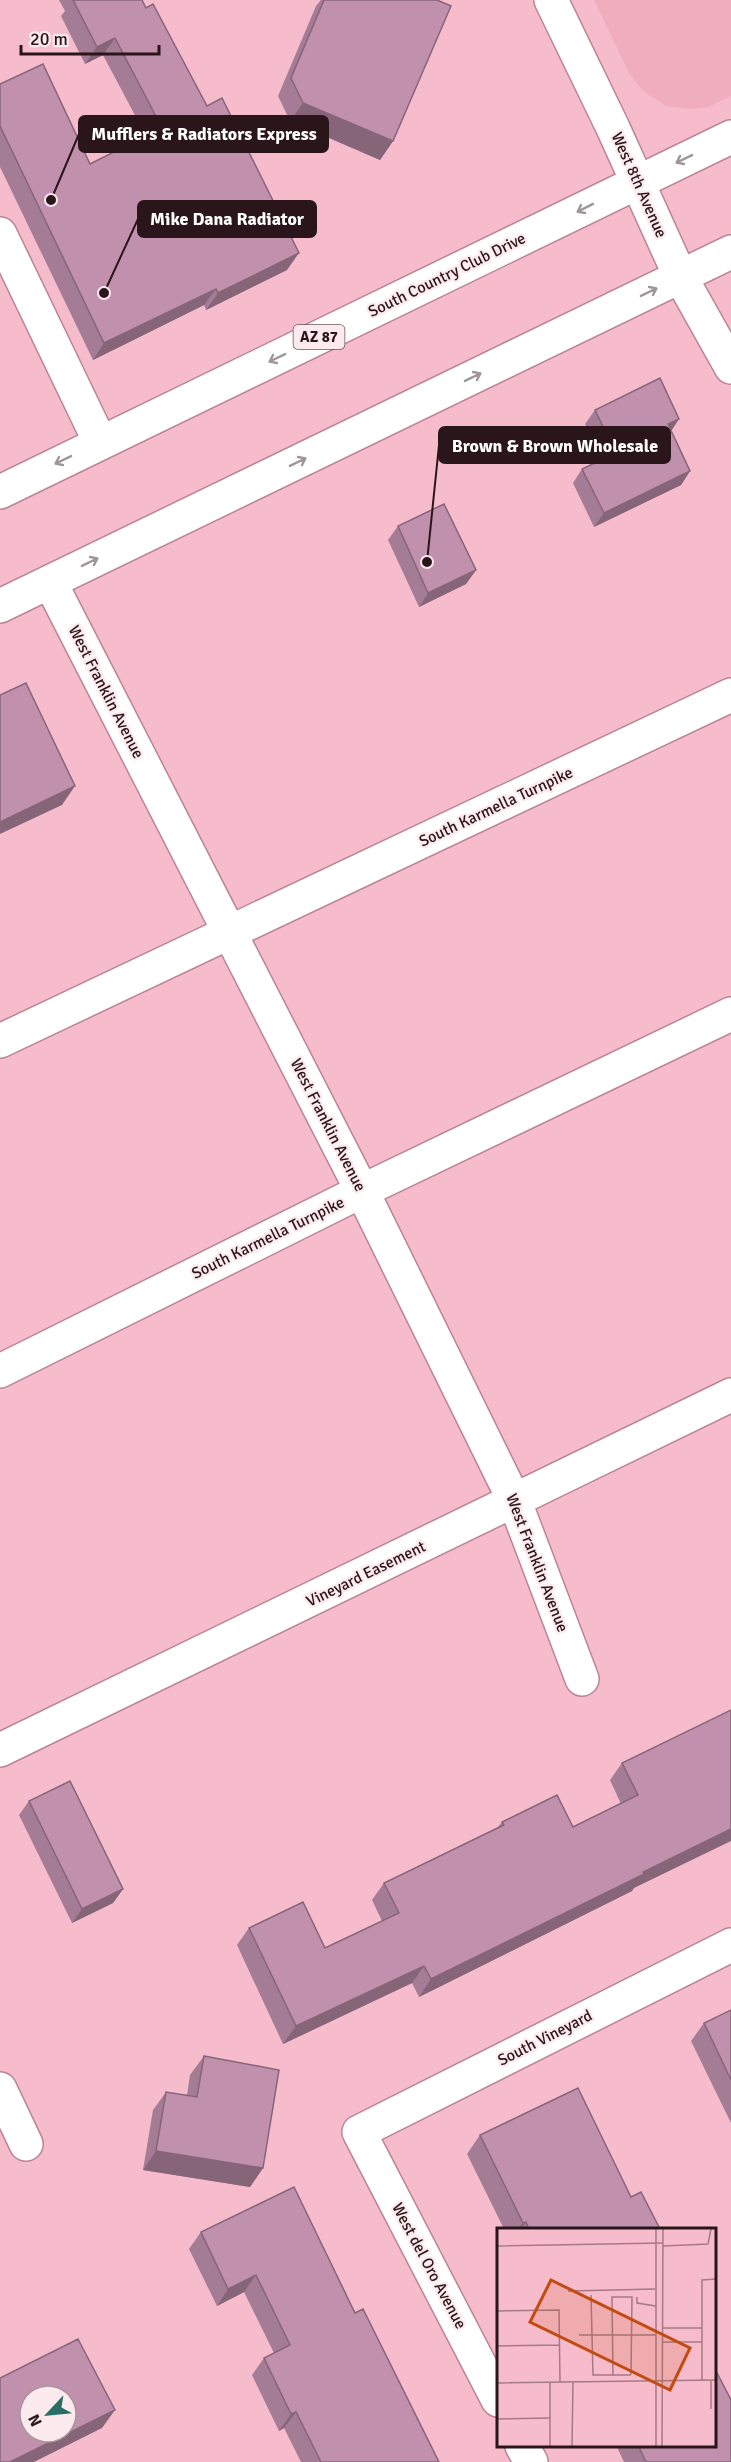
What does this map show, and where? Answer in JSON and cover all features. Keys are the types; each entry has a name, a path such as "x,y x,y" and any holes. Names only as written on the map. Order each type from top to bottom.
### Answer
{"main road":[{"name":"West 8th Avenue","path":"551,0 680,276 731,367"},
{"name":"South Country Club Drive","path":"0,492 731,137"},
{"path":"0,234 100,442"},
{"path":"0,606 731,252"},
{"name":"West Franklin Avenue","path":"50,582 362,1191 514,1502 582,1679"},
{"name":"South Karmella Turnpike","path":"0,1041 731,696"},
{"name":"South Karmella Turnpike","path":"0,1371 362,1191 731,1014"},
{"name":"Vineyard Easement","path":"0,1750 731,1395"},
{"name":"South Vineyard","path":"358,2132 731,1945"},
{"path":"0,2089 27,2144"},
{"name":"West del Oro Avenue","path":"358,2132 497,2398"},
{"path":"523,2447 531,2462"}],"shaded area":[{"path":"594,0 731,0 731,96 708,107 691,109 666,106 643,91 629,73"}],"building":[{"path":"73,0 142,0 146,8 153,4 207,106 222,98 299,253 218,293 216,289 104,343 0,126 0,84 43,64 90,164 162,128 115,38 97,47"},
{"path":"324,0 437,0 451,6 393,141 303,103 291,78"},
{"path":"660,378 679,419 668,424 690,471 604,513 582,469 616,453 595,410"},
{"path":"444,504 476,570 428,593 398,526"},
{"path":"26,683 75,786 0,822 0,695"},
{"path":"731,1710 731,1829 431,1979 424,1966 296,2026 249,1928 303,1902 325,1948 399,1913 384,1883 504,1825 502,1822 557,1795 573,1827 638,1795 622,1763"},
{"path":"70,1781 123,1889 82,1909 29,1801"},
{"path":"731,2010 731,2080 704,2023"},
{"path":"204,2056 279,2070 263,2168 156,2151 166,2092 197,2097"},
{"path":"578,2088 631,2197 641,2192 659,2228 529,2228 526,2222 523,2223 480,2135"},
{"path":"294,2187 355,2313 363,2309 439,2462 321,2462 296,2412 291,2414 264,2358 290,2345 256,2275 228,2289 201,2232"},
{"path":"78,2339 115,2410 78,2428 78,2384 18,2384 18,2444 46,2444 10,2462 0,2462 0,2378"},
{"path":"716,2371 731,2400 731,2462 646,2462 639,2447 716,2447"}],"place":[{"name":"Mufflers & Radiators Express","path":"51,200"},
{"name":"Mike Dana Radiator","path":"104,293"},
{"name":"Brown & Brown Wholesale","path":"427,562"}]}
